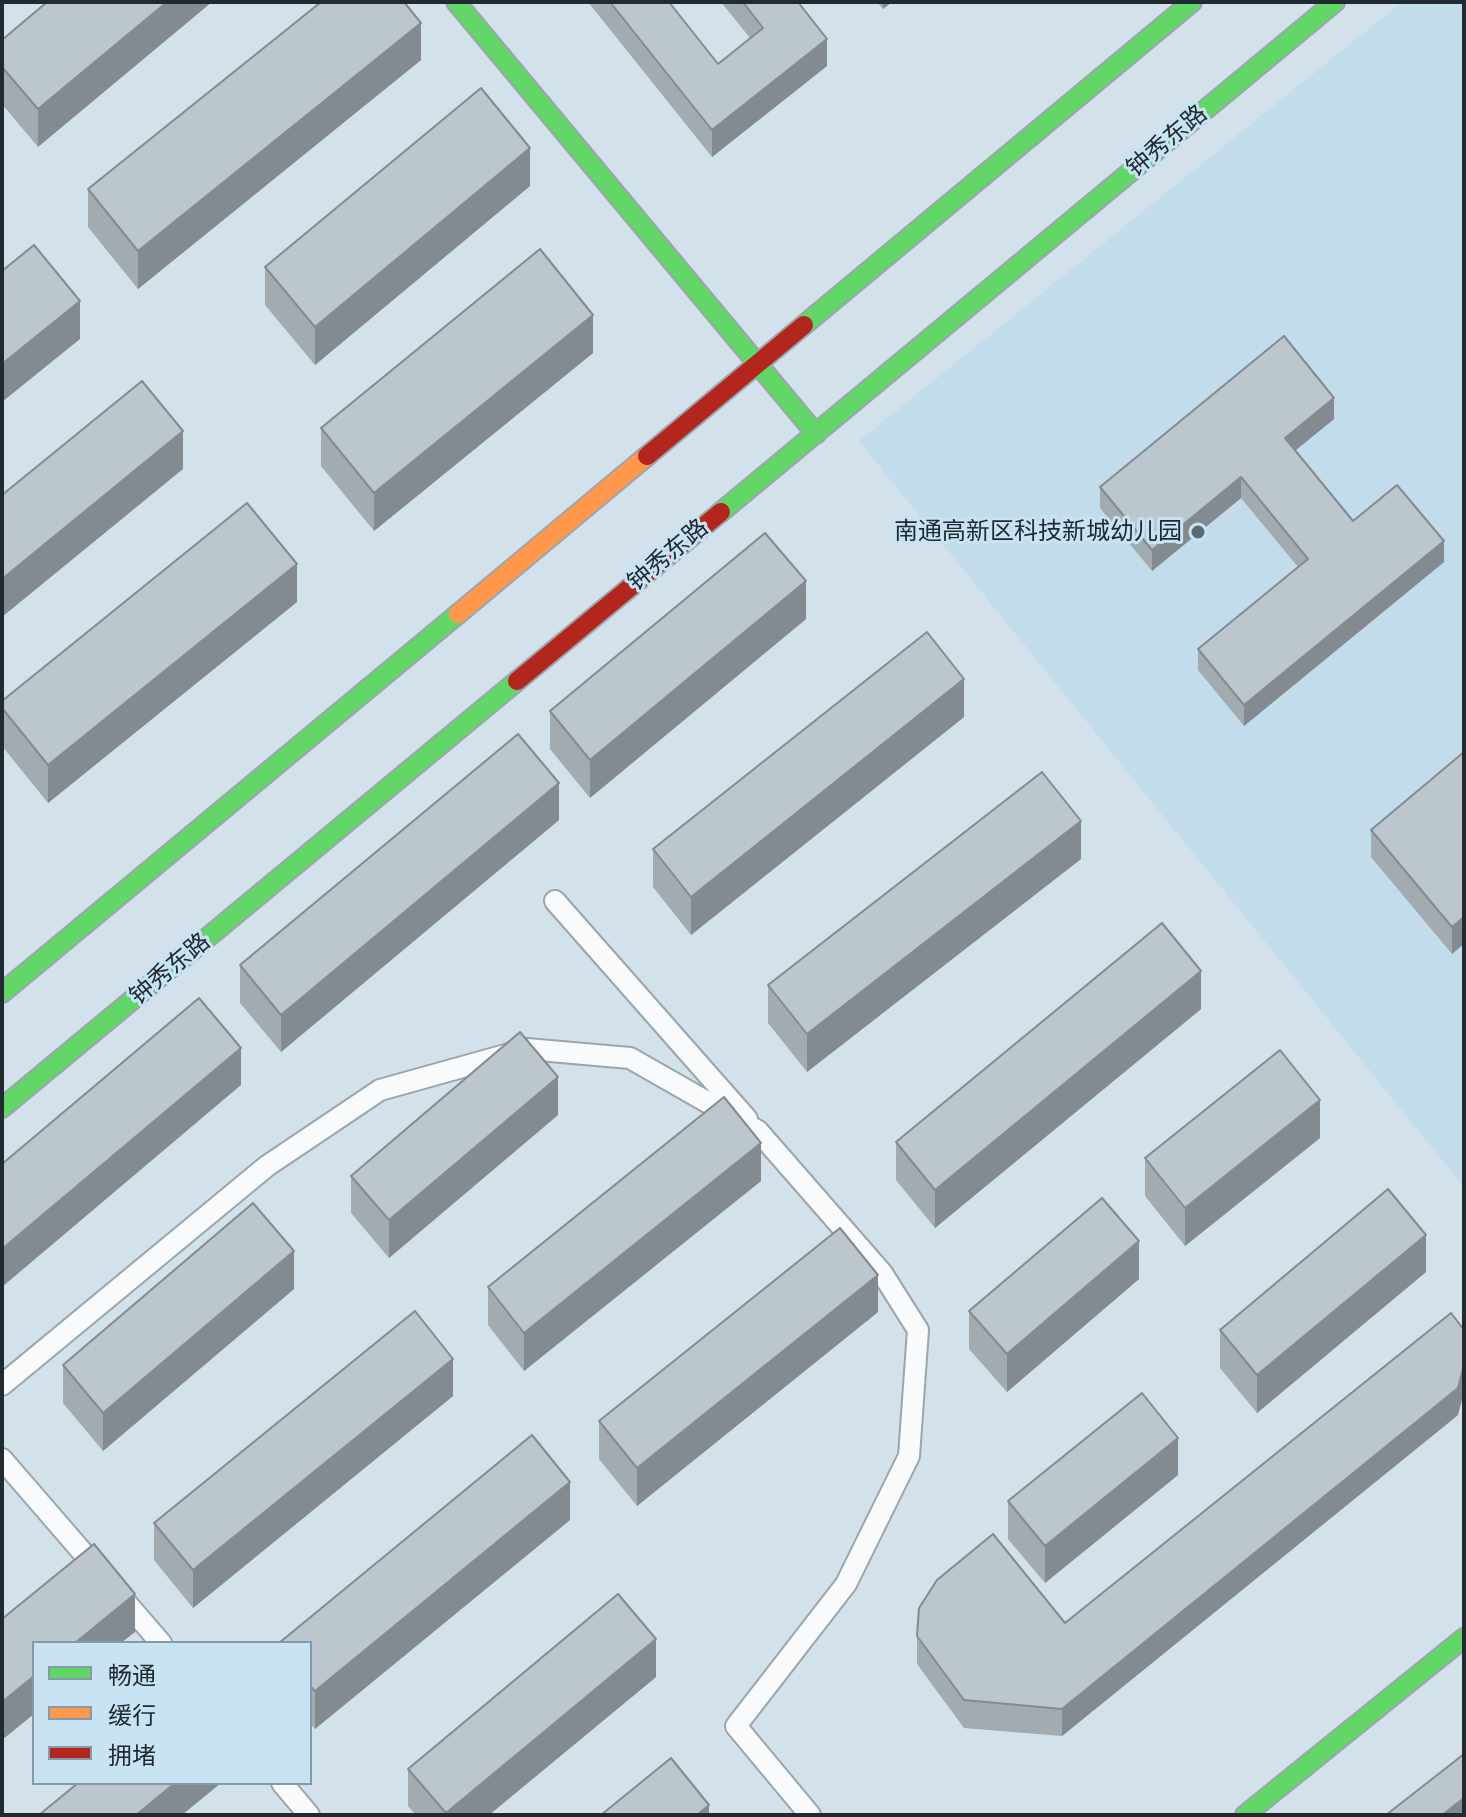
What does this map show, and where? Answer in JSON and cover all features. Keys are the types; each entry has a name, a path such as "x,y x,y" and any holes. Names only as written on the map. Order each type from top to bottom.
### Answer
{"main road":[{"path":"456,2 816,434"},
{"path":"2,993 1192,2"},
{"name":"钟秀东路","path":"2,1108 1335,2"},
{"path":"1245,1815 1464,1638"}],"lane":[{"path":"555,901 882,1273 918,1330 909,1456 846,1584 736,1726 810,1815"},
{"path":"2,1385 267,1166 380,1090 527,1049 630,1058 758,1131"},
{"path":"2,1459 159,1641"},
{"path":"284,1785 309,1815"}],"shaded area":[{"name":"南通高新区科技新城幼儿园","path":"1402,2 1464,2 1464,1187 859,441"}],"building":[{"path":"47,2 167,2 38,109 2,67 2,40"},
{"path":"321,2 404,2 421,23 138,251 88,189"},
{"path":"610,2 669,2 718,64 763,28 743,2 798,2 827,39 712,130"},
{"path":"481,88 530,148 315,327 265,267"},
{"path":"34,245 80,301 2,364 2,271"},
{"path":"540,249 593,315 374,493 321,428"},
{"path":"1284,336 1334,398 1285,438 1353,521 1397,485 1444,541 1244,705 1198,649 1308,559 1241,477 1152,550 1100,487"},
{"path":"142,381 183,431 2,579 2,495"},
{"path":"247,503 297,564 48,765 2,708 2,701"},
{"path":"765,533 806,581 590,760 550,711"},
{"path":"927,632 964,679 691,897 653,849"},
{"path":"518,734 559,783 281,1015 240,965"},
{"path":"1464,752 1464,917 1452,927 1371,830"},
{"path":"1042,772 1081,821 807,1034 768,985"},
{"path":"1162,923 1201,971 935,1190 896,1142"},
{"path":"199,998 241,1048 2,1249 2,1164"},
{"path":"520,1032 558,1077 389,1220 351,1176"},
{"path":"1280,1050 1320,1100 1185,1208 1145,1158"},
{"path":"724,1097 761,1143 524,1333 488,1287"},
{"path":"1388,1189 1426,1235 1257,1375 1220,1330"},
{"path":"1102,1198 1139,1241 1007,1354 969,1311"},
{"path":"253,1203 294,1251 103,1413 63,1365"},
{"path":"840,1228 878,1275 637,1468 599,1421"},
{"path":"415,1311 453,1359 193,1570 154,1523"},
{"path":"1451,1313 1464,1330 1464,1365 1458,1388 1062,1709 964,1700 917,1636 919,1608 937,1580 993,1534 1065,1623"},
{"path":"1142,1393 1178,1438 1045,1546 1008,1501"},
{"path":"532,1435 570,1482 315,1691 312,1688 312,1641 281,1641"},
{"path":"94,1544 135,1594 77,1641 32,1641 32,1678 2,1702 2,1619"},
{"path":"618,1594 656,1639 446,1813 408,1769"},
{"path":"1464,1754 1464,1798 1442,1815 1386,1815"},
{"path":"671,1758 709,1805 697,1815 601,1815"},
{"path":"76,1785 173,1785 136,1815 39,1815"}],"traffic: fast":[{"path":"456,2 816,434"},
{"path":"804,325 1192,2"},
{"path":"721,512 1335,2"},
{"path":"2,993 458,614"},
{"path":"2,1108 517,681"},
{"path":"1245,1815 1464,1638"}],"traffic: slow":[{"path":"458,614 647,456"}],"traffic: jam":[{"path":"647,456 804,325"},
{"path":"517,681 721,512"}],"place":[{"name":"南通高新区科技新城幼儿园","path":"1198,532"}]}
